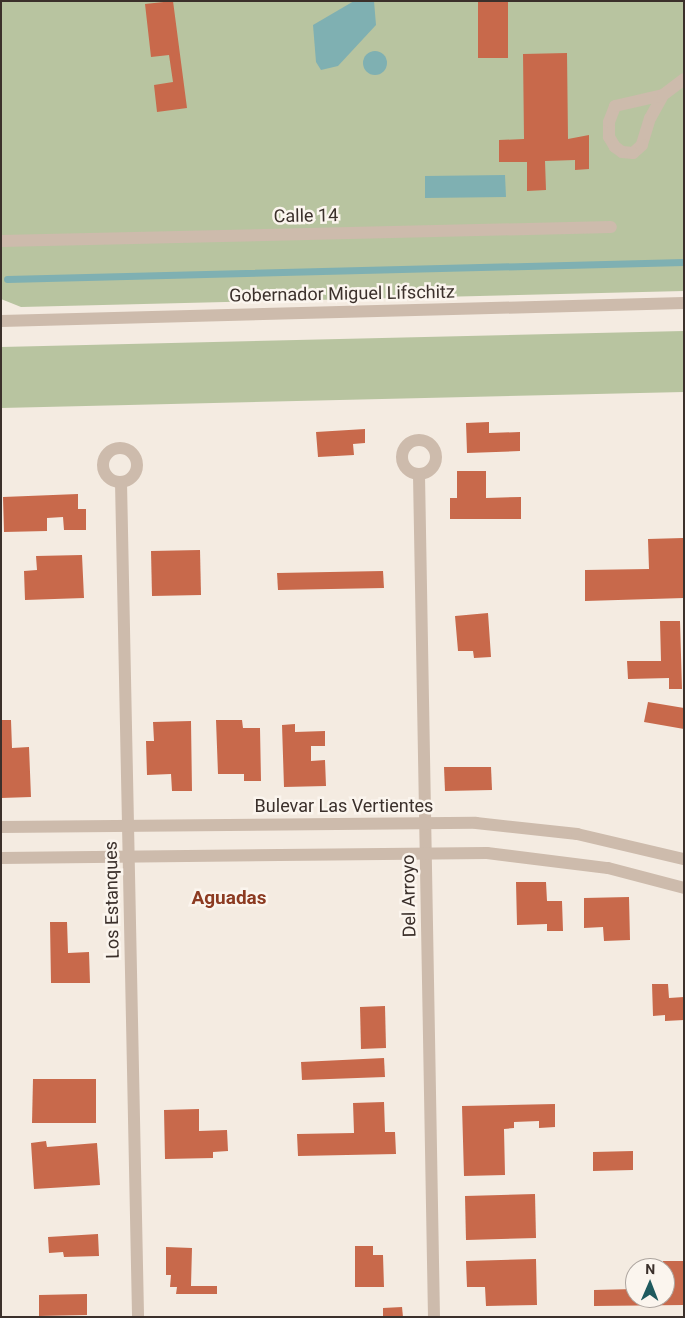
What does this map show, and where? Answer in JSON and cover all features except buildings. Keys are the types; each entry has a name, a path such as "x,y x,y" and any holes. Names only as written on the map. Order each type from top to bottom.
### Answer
{"street":[{"path":"664,94 615,106 609,122 609,137 615,147 622,152 633,153 642,145 650,118 664,94 684,79"},
{"name":"Calle 14","path":"1,241 611,227"},
{"name":"Gobernador Miguel Lifschitz","path":"1,321 684,303"},
{"name":"Del Arroyo","path":"420,475 434,1317"},
{"name":"Los Estanques","path":"121,482 138,1317"},
{"name":"Bulevar Las Vertientes","path":"1,827 426,822 526,827 577,834 684,859"},
{"path":"1,858 426,853 548,858 608,868 684,888"}],"green space":[{"path":"1,1 684,1 684,291 21,307 1,299"},
{"path":"684,331 684,392 1,408 1,347"}],"water":[{"path":"354,1 374,1 376,25 338,66 321,70 316,62 313,25"},
{"path":"375,51 384,54 387,63 384,72 375,75 366,72 363,63 366,54"},
{"path":"505,175 506,197 425,198 425,176"}],"waterway":[{"path":"7,279 684,262"}],"district":[{"name":"Aguadas","path":"229,898"}]}
